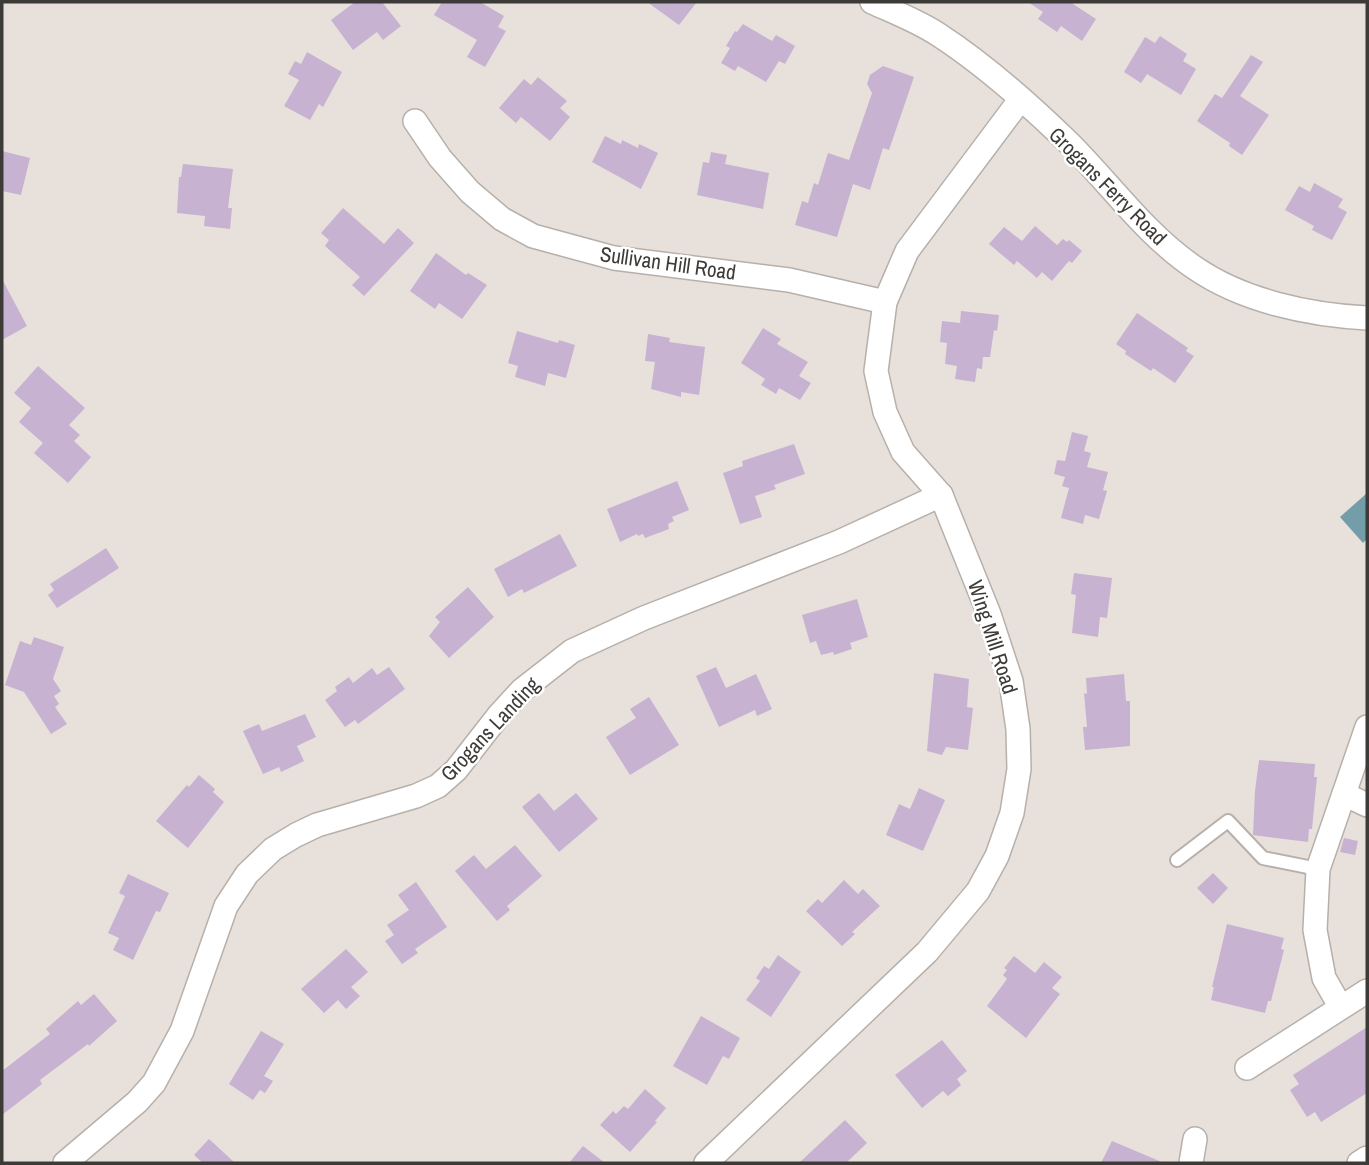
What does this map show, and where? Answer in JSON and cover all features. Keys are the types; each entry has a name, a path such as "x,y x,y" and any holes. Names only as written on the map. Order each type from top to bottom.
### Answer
{"street":[{"name":"Grogans Ferry Road","path":"872,2 937,33 970,57 1069,143 1164,244 1196,269 1231,288 1283,306 1367,318"},
{"name":"Wing Mill Road","path":"706,1163 927,952 978,891 997,856 1012,813 1018,769 1018,729 1011,681 989,614 941,495 903,452 885,412 876,371 885,302 907,251 1020,100"},
{"name":"Sullivan Hill Road","path":"415,121 440,158 470,192 502,219 533,236 614,258 789,280 885,302"},
{"name":"Grogans Landing","path":"65,1163 137,1102 154,1083 182,1031 226,906 247,874 273,849 317,825 416,796 438,786 456,770 522,690 552,665 579,648 644,618 839,542 941,495"},
{"path":"1340,1006 1324,978 1315,930 1318,869 1367,726"},
{"path":"1344,794 1367,805"},
{"path":"1247,1068 1367,991"},
{"path":"1191,1163 1195,1139"},
{"path":"1359,1163 1367,1158"}],"lane":[{"path":"1177,860 1228,821 1263,858 1318,869"}],"water":[{"path":"1367,493 1367,539 1363,543 1340,517"}],"building":[{"path":"355,2 382,2 401,26 383,40 377,32 353,50 331,20"},
{"path":"442,2 480,2 504,16 498,27 506,31 485,67 467,57 477,40 434,15"},
{"path":"647,2 697,2 679,25"},
{"path":"1028,2 1070,2 1096,19 1082,41 1061,26 1057,32 1038,19 1043,12"},
{"path":"743,24 772,41 776,35 795,46 785,64 779,61 766,82 738,66 735,71 721,63 730,48 726,46"},
{"path":"1160,36 1187,54 1183,61 1196,69 1181,95 1147,74 1141,83 1124,72 1145,37 1155,43"},
{"path":"307,52 342,72 323,107 319,104 310,120 284,106 299,80 288,74 295,61 301,64"},
{"path":"1251,55 1263,62 1240,96 1269,115 1242,155 1229,146 1230,143 1197,121 1215,94 1222,98"},
{"path":"883,66 914,77 889,150 883,148 870,190 853,184 837,237 795,225 802,201 808,203 814,183 818,185 828,153 849,160 872,93 867,84 870,75"},
{"path":"538,77 567,101 560,108 570,117 550,141 521,117 516,123 499,108 524,79 531,85"},
{"path":"605,136 638,148 639,144 658,153 641,189 592,162"},
{"path":"2,151 30,158 21,195 2,191"},
{"path":"711,152 727,155 725,164 769,173 763,209 697,195 703,162 709,163"},
{"path":"183,164 233,169 228,208 232,208 230,229 204,226 205,216 177,213 179,177"},
{"path":"1314,183 1343,199 1338,207 1347,212 1332,240 1312,230 1314,226 1285,210 1299,186 1310,192"},
{"path":"343,208 384,244 398,228 414,243 364,296 352,285 360,277 325,246 329,240 321,233"},
{"path":"1035,226 1057,245 1063,239 1067,242 1069,240 1082,251 1072,263 1069,261 1052,281 1042,272 1037,278 1017,261 1014,265 989,244 1004,227 1022,241"},
{"path":"436,253 466,275 468,273 487,285 462,319 439,303 435,309 410,291"},
{"path":"2,279 27,326 2,340"},
{"path":"961,311 999,315 990,357 983,357 982,369 977,368 975,382 955,379 957,366 945,364 947,343 940,342 942,321 960,323"},
{"path":"1137,313 1188,348 1186,351 1194,356 1175,383 1125,354 1126,351 1116,344"},
{"path":"763,328 781,339 777,344 808,362 799,376 811,383 800,400 779,388 776,394 761,385 765,379 741,363"},
{"path":"517,331 575,345 566,378 548,373 545,386 515,377 518,366 508,363"},
{"path":"648,334 670,338 669,342 705,347 699,395 681,392 681,397 651,389 655,362 645,361"},
{"path":"38,366 85,408 69,425 80,435 74,441 91,457 68,483 34,453 43,443 19,422 31,408 14,393"},
{"path":"1072,432 1088,436 1084,451 1091,453 1087,467 1108,472 1103,490 1107,491 1099,519 1085,515 1083,524 1061,518 1069,488 1062,486 1065,477 1054,474 1057,460 1065,461"},
{"path":"794,444 805,474 774,485 776,489 755,496 762,517 740,524 723,473 743,466 742,461"},
{"path":"677,481 689,510 672,517 674,521 668,524 669,529 645,538 643,534 637,534 620,542 607,509"},
{"path":"560,534 577,566 524,593 522,589 508,597 494,569"},
{"path":"106,548 119,568 57,608 48,595 54,590 50,584"},
{"path":"1074,573 1112,578 1107,618 1100,617 1098,637 1072,633 1076,595 1071,594"},
{"path":"468,587 494,617 449,658 429,636 440,622 435,617"},
{"path":"857,599 868,637 850,643 852,649 834,655 833,652 821,655 816,641 810,643 802,615"},
{"path":"34,637 64,647 53,679 61,691 54,696 59,704 55,707 67,724 51,734 24,692 5,685 20,641 31,645"},
{"path":"389,667 405,689 358,724 355,720 345,727 325,700 337,691 335,687 349,677 353,683 372,668 377,675"},
{"path":"716,667 726,688 756,674 772,709 757,716 755,710 719,727 696,676"},
{"path":"934,673 969,679 967,707 973,708 968,750 946,747 942,755 927,751"},
{"path":"1124,674 1126,701 1130,701 1130,746 1085,750 1083,727 1087,727 1084,693 1087,694 1086,678"},
{"path":"649,697 679,745 630,775 606,737 636,718 630,709"},
{"path":"305,714 316,737 297,746 304,761 281,772 279,767 263,774 243,731 259,724 262,731"},
{"path":"1259,760 1315,764 1314,777 1317,777 1312,829 1309,829 1308,842 1253,835"},
{"path":"199,775 215,789 213,792 224,802 188,848 156,821"},
{"path":"919,788 945,800 923,851 886,835 899,804 910,809"},
{"path":"539,793 554,811 576,793 598,819 559,852 522,807"},
{"path":"1344,838 1358,841 1355,855 1340,852"},
{"path":"515,845 542,876 507,906 510,910 497,921 455,871 474,855 486,869"},
{"path":"1213,873 1228,888 1213,904 1197,888"},
{"path":"128,874 169,893 160,912 156,911 133,960 113,950 119,938 108,933 125,896 119,893"},
{"path":"844,880 858,894 863,889 880,906 852,932 855,934 842,946 806,911 818,899 822,903"},
{"path":"416,882 447,927 415,949 418,953 402,964 385,941 394,935 387,925 409,910 398,895"},
{"path":"1227,924 1284,938 1281,949 1284,950 1271,1001 1268,1001 1265,1013 1211,1000"},
{"path":"346,949 368,972 351,987 360,996 346,1009 338,1000 324,1013 301,989"},
{"path":"778,955 801,972 771,1017 746,1000 760,981 756,978 764,966 769,969"},
{"path":"1014,956 1035,973 1044,962 1062,977 1052,988 1060,994 1026,1038 987,1006 1007,979 1003,975 1007,970 1004,968"},
{"path":"94,994 117,1021 89,1046 88,1044 40,1080 42,1084 2,1115 2,1071 50,1034 46,1029 78,1001 81,1005"},
{"path":"701,1016 740,1038 729,1059 723,1056 707,1085 673,1066"},
{"path":"1367,1027 1367,1093 1321,1122 1315,1112 1307,1117 1290,1090 1299,1084 1293,1075"},
{"path":"261,1031 284,1044 264,1076 273,1081 265,1093 260,1090 253,1100 229,1084"},
{"path":"942,1040 967,1071 957,1079 961,1085 948,1096 943,1091 922,1108 895,1075"},
{"path":"645,1089 666,1108 630,1152 600,1125 613,1111 616,1114 624,1106 628,1109"},
{"path":"845,1120 867,1143 846,1163 799,1163"},
{"path":"209,1139 235,1163 203,1163 194,1155"},
{"path":"1112,1141 1164,1163 1101,1163"},
{"path":"583,1146 605,1163 569,1163"}]}
